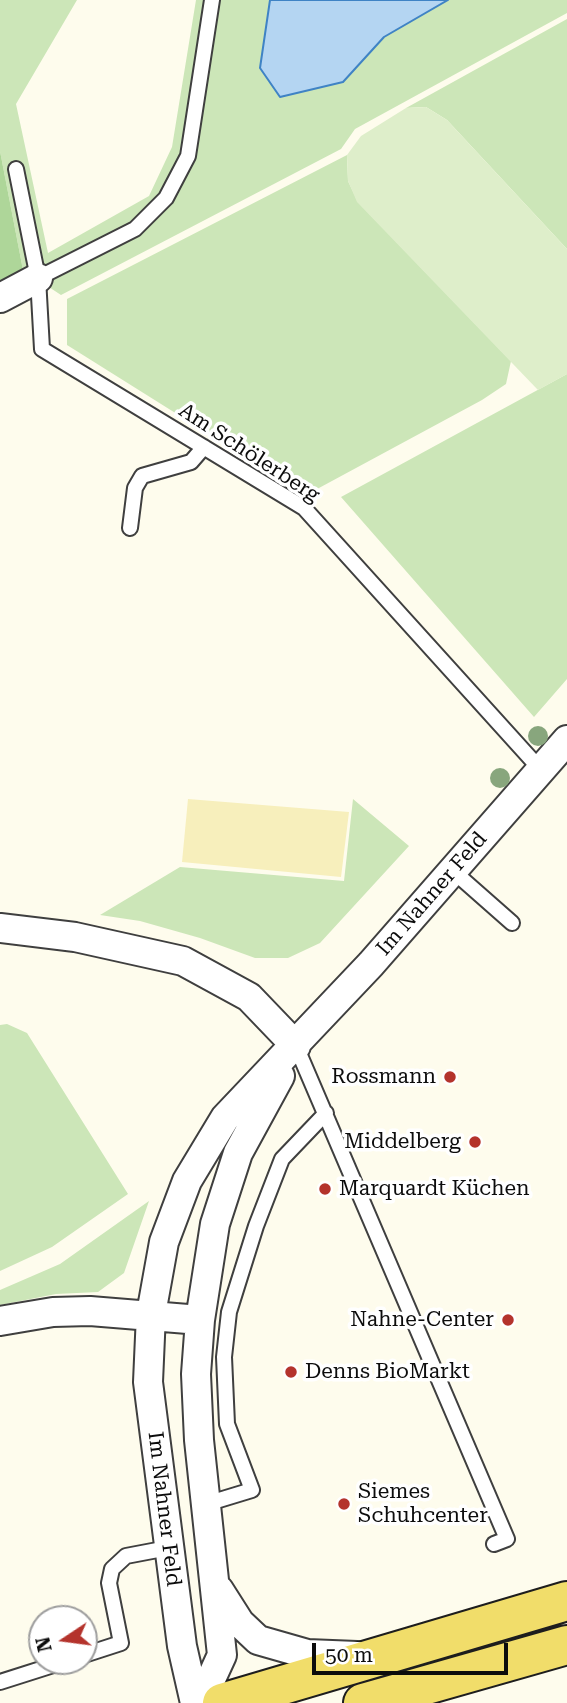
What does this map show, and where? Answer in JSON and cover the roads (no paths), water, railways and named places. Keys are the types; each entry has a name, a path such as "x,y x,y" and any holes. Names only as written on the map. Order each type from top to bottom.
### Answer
{"main road":[{"path":"222,1703 567,1601"},
{"path":"363,1703 567,1645"}],"street":[{"path":"0,298 38,278"},
{"name":"Im Nahner Feld","path":"198,1703 182,1646 148,1382 151,1314 164,1242 187,1181 225,1118 296,1046 567,740"},
{"path":"0,928 75,937 183,961 249,997 296,1046"},
{"name":"Im Nahner Feld","path":"198,1703 222,1655 196,1374 200,1320 215,1224 239,1153 296,1046"},
{"path":"0,1321 53,1312 151,1314 200,1320"},
{"path":"215,1582 240,1623 258,1640 307,1654 374,1657"}],"lane":[{"path":"16,169 38,278 135,229 166,198 188,156 212,0"},
{"name":"Am Schölerberg","path":"38,278 42,349 304,508 541,770"},
{"path":"130,528 135,488 142,476 191,462 204,447"},
{"path":"453,871 512,923"},
{"path":"296,1046 507,1539 495,1544"},
{"path":"206,1504 252,1490 228,1424 224,1357 229,1312 256,1226 282,1159 326,1113"},
{"path":"98,1650 121,1643 109,1583 112,1569 126,1556 168,1548"},
{"path":"0,1682 28,1673"}],"water":[{"path":"270,0 448,0 384,37 343,82 280,97 260,68"}],"place":[{"name":"Rossmann","path":"450,1077"},
{"name":"Middelberg","path":"475,1142"},
{"name":"Marquardt Küchen","path":"325,1189"},
{"name":"Nahne-Center","path":"508,1320"},
{"name":"Denns BioMarkt","path":"291,1372"},
{"name":"Siemes Schuhcenter","path":"344,1504"}]}
